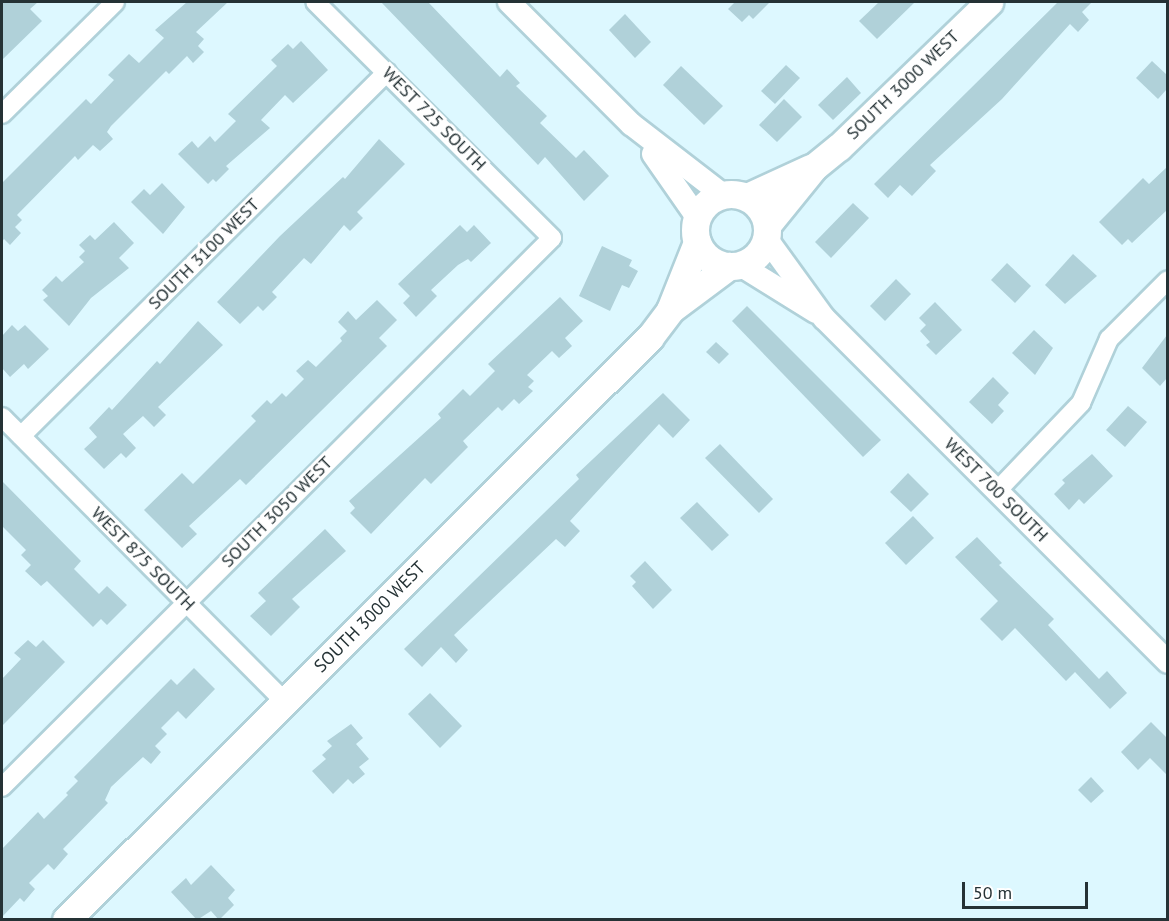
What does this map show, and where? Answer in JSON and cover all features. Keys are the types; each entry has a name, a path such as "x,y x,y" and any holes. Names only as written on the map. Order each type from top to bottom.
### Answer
{"main road":[{"name":"SOUTH 3000 WEST","path":"767,232 814,166 989,2"},
{"name":"SOUTH 3000 WEST","path":"734,196 814,166"},
{"path":"734,196 760,209 767,232 757,255 734,266 709,259 697,230 711,199 734,196"},
{"name":"SOUTH 3000 WEST","path":"670,310 697,230"},
{"name":"SOUTH 3000 WEST","path":"66,920 643,345 670,310 734,266"}],"street":[{"path":"2,114 115,2"},
{"name":"WEST 725 SOUTH","path":"315,2 552,238"},
{"path":"509,2 631,124 734,196"},
{"name":"SOUTH 3100 WEST","path":"21,436 387,72"},
{"path":"631,124 697,230"},
{"name":"WEST 700 SOUTH","path":"767,232 825,318 1167,662"},
{"name":"SOUTH 3050 WEST","path":"2,787 552,238"},
{"name":"WEST 700 SOUTH","path":"734,266 825,318"},
{"path":"997,491 1082,403 1109,339 1167,280"},
{"name":"WEST 875 SOUTH","path":"2,417 285,702"}],"building":[{"path":"2,2 38,2 30,9 42,21 2,60"},
{"path":"187,2 228,2 196,32 204,39 198,46 204,52 193,63 187,56 169,74 166,71 111,126 107,132 113,139 100,151 93,145 78,160 75,156 17,215 22,220 15,227 21,233 10,245 4,239 2,242 2,183 86,99 91,104 114,80 108,75 129,54 139,63 164,38 155,30"},
{"path":"381,2 428,2 500,77 507,69 520,83 516,86 547,116 540,123 576,158 584,150 609,176 584,201 545,157 538,165"},
{"path":"735,2 770,2 753,19 749,15 742,22 728,9"},
{"path":"879,2 915,2 877,39 859,21"},
{"path":"1058,2 1092,2 1082,12 1089,20 1078,32 1070,24 1002,99 930,165 936,171 912,196 900,185 888,198 874,184"},
{"path":"625,14 651,42 635,58 609,30"},
{"path":"301,41 328,70 293,103 285,95 261,120 270,128 226,166 229,169 216,182 213,179 208,184 178,154 192,141 198,148 210,136 215,142 236,121 228,114 277,66 271,60 288,44 293,49"},
{"path":"1152,61 1167,75 1167,89 1158,99 1136,78"},
{"path":"786,65 800,78 775,104 761,91"},
{"path":"681,66 723,106 704,125 663,85"},
{"path":"847,77 861,93 833,120 818,105"},
{"path":"784,99 802,117 777,142 759,125"},
{"path":"379,139 405,164 357,212 363,218 350,231 344,225 311,264 304,258 272,292 277,297 263,311 258,306 240,324 217,302 280,236 343,177 345,179"},
{"path":"1167,167 1167,210 1132,243 1128,239 1122,245 1099,222 1143,178 1149,184"},
{"path":"162,183 185,207 163,234 131,202 144,189 150,195"},
{"path":"853,203 869,218 831,258 815,242"},
{"path":"114,222 134,243 119,258 129,268 91,298 69,326 43,300 48,296 42,290 56,276 62,282 84,262 79,257 85,251 79,245 90,235 95,240"},
{"path":"460,225 467,232 474,225 491,243 471,262 468,259 458,265 431,290 437,296 416,317 403,303 410,296 398,284"},
{"path":"602,246 632,260 629,266 638,271 629,288 622,285 610,311 579,296"},
{"path":"1073,254 1097,276 1065,304 1045,285"},
{"path":"1007,263 1031,286 1015,303 991,280"},
{"path":"896,279 911,294 885,321 870,306"},
{"path":"560,297 583,321 565,338 572,346 559,358 552,351 527,375 534,381 528,387 533,391 519,404 514,399 502,411 498,407 463,441 468,447 431,484 425,478 371,534 350,513 355,508 349,501 441,418 438,414 463,389 470,396 495,371 488,364"},
{"path":"377,300 397,320 379,338 387,346 246,485 240,479 189,526 197,534 182,548 144,510 182,473 193,484 256,421 251,416 267,400 271,404 282,393 286,397 304,379 296,371 308,360 316,367 342,341 340,338 347,331 338,322 348,311 356,320"},
{"path":"935,302 962,330 936,355 926,345 930,342 920,331 926,325 919,318"},
{"path":"747,306 881,440 863,457 732,321"},
{"path":"198,321 223,345 158,407 166,415 154,427 143,416 123,434 136,448 126,458 121,453 104,469 84,449 97,437 89,428 109,407 112,410 157,361 160,364"},
{"path":"12,325 18,331 25,325 49,349 28,369 24,364 10,377 2,368 2,336"},
{"path":"1034,330 1053,348 1035,375 1012,353"},
{"path":"1167,335 1167,378 1160,386 1142,368"},
{"path":"716,342 729,354 719,364 706,352"},
{"path":"993,377 1009,393 998,405 1004,411 992,424 969,402"},
{"path":"663,393 690,420 673,438 659,424 570,521 580,531 565,547 556,539 454,635 468,650 456,663 441,647 422,667 404,649 579,479 576,475"},
{"path":"1128,406 1147,422 1125,447 1106,430"},
{"path":"720,444 773,499 759,513 705,458"},
{"path":"1092,454 1113,476 1084,504 1079,499 1069,510 1054,494 1065,483 1062,480"},
{"path":"908,473 929,494 911,512 890,492"},
{"path":"2,481 81,561 74,569 99,594 107,586 127,605 107,625 101,619 93,627 47,581 41,586 25,571 31,565 21,555 26,550 2,526"},
{"path":"697,502 729,535 712,551 680,518"},
{"path":"913,516 934,538 906,565 885,543"},
{"path":"325,529 346,551 292,599 300,607 271,636 250,616 266,601 258,593"},
{"path":"977,537 1002,563 999,565 1054,619 1048,625 1099,679 1107,671 1127,693 1110,709 1075,672 1066,681 1015,628 1002,641 980,619 998,601 955,557"},
{"path":"645,561 672,590 653,609 632,586 636,582 630,576"},
{"path":"28,640 36,647 43,640 65,662 2,726 2,679 21,659 14,653"},
{"path":"194,668 215,689 186,719 178,711 161,728 167,734 155,746 161,752 151,764 143,757 111,787 105,800 108,803 63,849 68,854 54,870 48,864 29,883 35,889 24,902 20,898 2,917 2,849 38,812 44,819 68,795 66,793 78,781 74,777 171,679 177,685"},
{"path":"430,693 462,726 440,748 408,714"},
{"path":"1151,722 1167,738 1167,775 1150,758 1138,770 1121,752"},
{"path":"351,724 363,738 356,744 369,759 359,767 365,774 353,784 348,779 333,794 312,771 326,759 322,755 332,746 327,741"},
{"path":"1091,777 1104,791 1091,803 1078,790"},
{"path":"211,865 235,890 228,898 234,905 219,920 211,911 197,920 171,892 186,878 191,885"}]}
